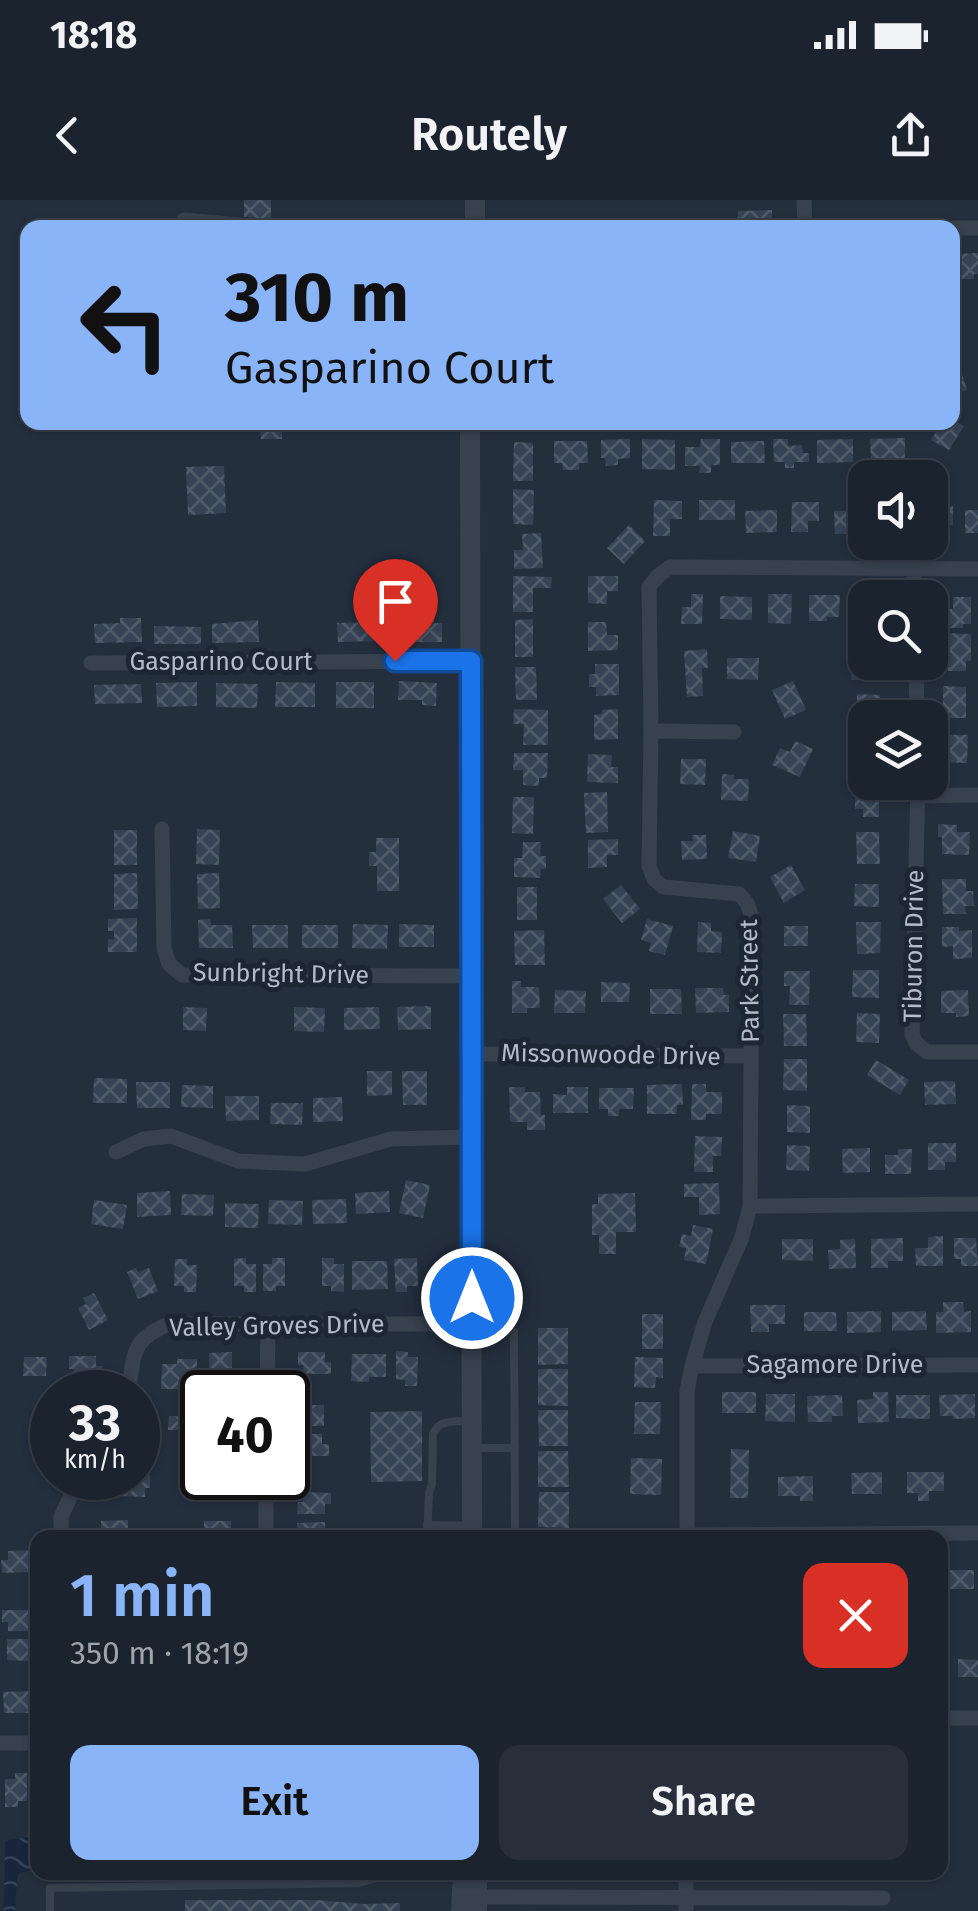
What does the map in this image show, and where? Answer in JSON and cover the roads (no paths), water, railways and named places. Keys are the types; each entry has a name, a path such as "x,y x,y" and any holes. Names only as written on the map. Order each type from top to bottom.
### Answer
{"street":[{"path":"470,430 472,1530"},
{"name":"Park Street","path":"687,1530 687,1391 705,1322 742,1237 750,1206 752,917 748,903 739,894 663,887 654,879 650,866 650,587 670,567 978,569"},
{"path":"914,570 914,580"},
{"name":"Gasparino Court","path":"91,663 471,661"},
{"path":"652,731 734,732"},
{"path":"948,792 978,795"},
{"name":"Tiburon Drive","path":"918,800 912,1034 927,1052 978,1052"},
{"name":"Sunbright Drive","path":"162,829 164,948 169,964 182,974 471,976"},
{"name":"Missonwoode Drive","path":"471,1054 751,1056"},
{"path":"116,1152 144,1140 170,1136 238,1161 305,1164 390,1139 471,1137"},
{"path":"750,1206 978,1204"},
{"path":"267,1370 268,1323"},
{"name":"Valley Groves Drive","path":"132,1370 136,1347 148,1332 169,1324 472,1324"},
{"name":"Sagamore Drive","path":"692,1366 978,1365"},
{"path":"61,1530 61,1517 69,1500"},
{"path":"266,1500 266,1530"},
{"path":"948,1532 978,1532"},
{"path":"948,1718 978,1718"},
{"path":"0,1743 30,1743"},
{"path":"469,1904 686,1905 884,1898"}],"lane":[{"path":"514,1332 516,1530"},
{"path":"427,1530 433,1434 443,1422 472,1421"},
{"path":"472,1448 515,1448"},
{"path":"427,1525 459,1530"},
{"path":"50,1911 50,1888 370,1880"}],"water":[{"path":"30,1837 30,1870 19,1873 15,1911 4,1911 5,1842"}]}
